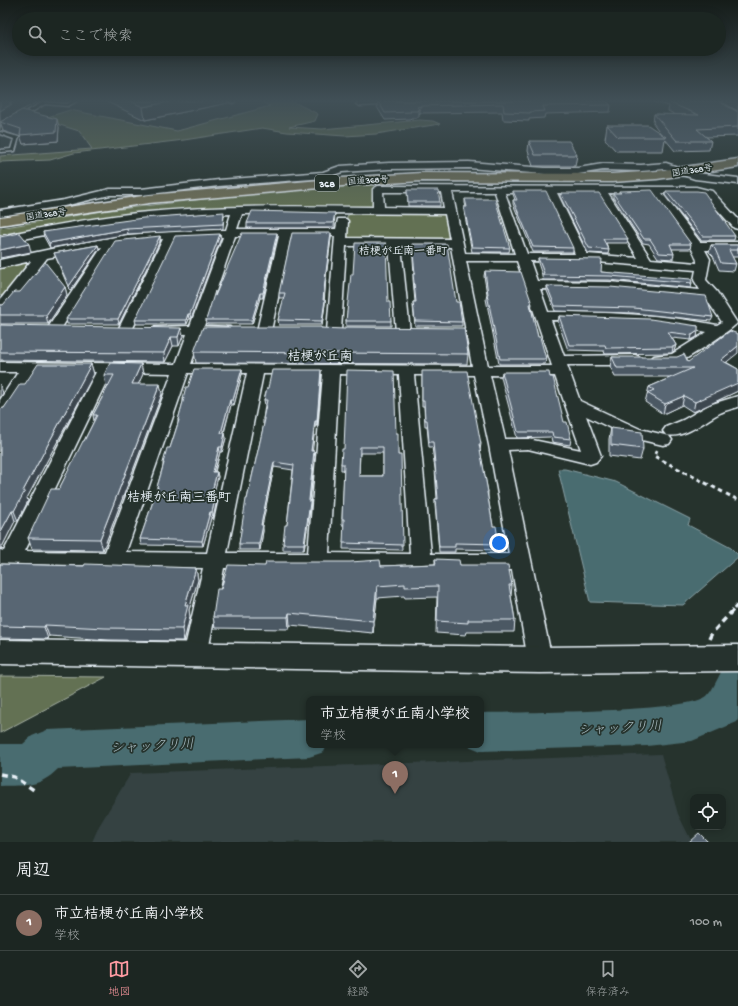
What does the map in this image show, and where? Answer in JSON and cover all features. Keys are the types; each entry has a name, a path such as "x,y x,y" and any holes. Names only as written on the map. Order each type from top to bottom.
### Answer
{"highway":[{"name":"国道368号","path":"2,215 84,208 175,196 369,180 422,177 612,178 657,175 738,163"}],"street":[{"path":"2,215 110,192 141,192 211,183 317,176 352,168 469,165 545,171 572,171 603,167 641,168 666,166 679,172 695,176 738,181"},
{"path":"379,210 378,189 696,190 708,193 738,226"},
{"path":"446,189 449,211 481,370 498,445 540,660"},
{"path":"498,445 528,444 590,458 592,456 499,189"},
{"path":"550,190 583,258"},
{"path":"601,190 647,262"},
{"path":"0,367 481,370 675,359 730,323 712,295 700,280 704,258 698,246 654,190"},
{"path":"0,240 118,219 182,213 238,211 449,211"},
{"path":"113,560 238,211"},
{"path":"334,331 343,211"},
{"path":"0,264 43,254 111,242 171,235 286,233 396,242 456,243"},
{"path":"264,331 286,233"},
{"path":"28,234 43,254"},
{"path":"125,330 171,235"},
{"path":"54,329 111,242"},
{"path":"396,242 403,332"},
{"path":"698,246 738,246"},
{"path":"0,309 5,298 43,254"},
{"path":"459,257 583,258 702,267"},
{"path":"532,285 602,285 712,295"},
{"path":"542,316 617,317 703,326 720,330"},
{"path":"39,329 70,329"},
{"path":"109,330 280,331"},
{"path":"318,331 349,331"},
{"path":"387,332 418,332"},
{"path":"458,332 474,332"},
{"path":"0,412 29,367"},
{"path":"106,367 5,558 521,562"},
{"path":"195,656 256,369"},
{"path":"318,561 331,370"},
{"path":"406,370 421,561"},
{"path":"573,404 635,433 650,436 668,436 715,409 738,402"},
{"path":"0,652 540,660 716,658"}],"lane":[{"path":"0,151 13,150 16,140"}],"path":[{"path":"668,436 654,456 738,500"},
{"path":"716,658 712,632 738,604"},
{"path":"0,774 4,773 37,792"}],"shaded area":[{"path":"0,140 86,140 93,149 0,156"},
{"path":"661,754 678,814 692,842 92,842 99,826 131,773"}],"green space":[{"path":"86,140 182,140 74,153 50,160 0,162 0,156 92,149"},
{"path":"374,184 372,208 194,210 204,208 90,220 0,237 0,228 103,211 253,193"},
{"path":"352,213 439,213 445,215 448,238 443,241 351,240 346,237 347,216"},
{"path":"26,261 31,263 6,294 0,296 0,266"},
{"path":"0,676 106,677 0,733"}],"water":[{"path":"558,469 565,469 616,482 690,519 688,525 731,548 738,555 738,557 683,605 590,602"}],"building":[{"path":"676,140 711,141 677,141"},
{"path":"529,141 569,141 577,155 535,155"},
{"path":"407,190 438,190 440,202 408,202"},
{"path":"652,190 691,244 670,244 674,254 659,253 650,239 644,239 613,193 621,193 619,191"},
{"path":"513,191 546,191 573,248 533,247 513,200 517,200"},
{"path":"666,191 704,192 735,236 702,236"},
{"path":"561,193 599,193 628,239 603,239 609,250 589,248"},
{"path":"465,199 495,199 510,248 472,247 464,207 467,207"},
{"path":"252,211 335,213 333,223 247,223"},
{"path":"224,212 223,224 127,229 49,243 43,232 143,218"},
{"path":"20,233 29,244 0,250 0,237"},
{"path":"242,233 277,233 263,293 260,293 252,320 206,320 215,291 215,296"},
{"path":"292,233 331,233 322,321 278,320 285,293 279,293"},
{"path":"220,234 190,314 188,314 186,320 135,320 175,236"},
{"path":"160,236 118,319 66,319 115,241"},
{"path":"355,243 386,243 388,302 390,302 391,321 346,321 351,274 353,274"},
{"path":"412,244 447,244 456,302 459,302 462,322 415,321 413,302 416,302 413,274 415,274"},
{"path":"98,245 69,286 54,253"},
{"path":"711,245 738,245 738,250 729,250 736,264 721,263 715,249"},
{"path":"538,258 602,259 601,272 691,279 692,283 610,276 543,275 544,273"},
{"path":"45,262 65,287 46,315 0,315 0,305 3,305 14,292 20,292"},
{"path":"485,271 521,272 532,304 530,304 538,337 540,337 546,359 500,359 487,294"},
{"path":"547,286 610,287 706,296 713,317 634,308 555,306"},
{"path":"559,316 650,319 698,326 698,331 692,335 668,332 676,345 673,347 606,348 605,345 569,345"},
{"path":"0,325 181,328 178,337 171,337 164,353 0,352"},
{"path":"203,327 321,327 345,329 345,327 464,328 468,354 194,352"},
{"path":"730,331 738,334 738,346 721,360 738,369 738,383 695,402 684,396 665,404 647,393 654,390 649,387 693,368 617,368 612,357 677,357 684,354 688,362"},
{"path":"110,363 141,364 132,384 160,384 100,539 28,538 51,489 59,489 97,415 93,415 114,375 104,375"},
{"path":"38,364 91,364 23,491 25,491 0,533 0,409 4,408 20,384 25,384"},
{"path":"194,369 242,369 233,400 230,400 221,433 225,433 222,447 219,447 213,472 217,472 211,495 216,495 212,512 210,512 202,541 140,539 158,487 167,448 170,448 179,420 186,387 188,387"},
{"path":"272,370 321,370 317,421 315,421 311,451 314,451 309,500 310,503 304,544 283,544 285,525 287,525 294,465 274,462 261,525 263,525 259,544 239,544 246,499 265,419 263,419 267,400 264,400"},
{"path":"347,370 394,371 396,433 398,433 398,455 401,455 403,545 343,543 344,519 342,519 344,464 341,464 342,449 344,449","holes":["360,447 383,447 383,476 359,476"]},
{"path":"422,371 467,371 481,444 479,444 493,526 496,526 499,544 455,543 455,547 439,547 435,499 438,499 433,442 429,442 427,420 425,420 424,401 422,401"},
{"path":"502,372 549,372 550,377 553,377 564,422 567,422 571,439 553,437 552,432 518,432"},
{"path":"611,428 642,432 643,449 611,445"},
{"path":"435,559 459,560 460,565 508,565 512,585 509,585 515,620 468,620 468,623 437,621 438,586 405,587 405,584 377,586 373,621 289,613 288,617 213,617 217,589 221,589 228,565 265,566 266,562 350,562 380,560 381,566 436,564"},
{"path":"0,564 84,566 85,564 196,568 185,605 188,605 182,629 105,628 45,625 44,627 0,626"},
{"path":"699,833 708,842 689,842"}],"waterway":[{"path":"576,174 606,170 654,172"},
{"path":"673,175 697,178"},
{"path":"232,185 254,183 247,184"},
{"name":"シャックリ川","path":"484,732 647,727 692,722 722,709 738,679"},
{"name":"シャックリ川","path":"0,765 33,764 47,750 107,746 306,738"}],"place":[{"name":"市立桔梗が丘南小学校","path":"395,794"}],"district":[{"name":"桔梗が丘南一番町","path":"403,250"},
{"name":"桔梗が丘南","path":"320,355"},
{"name":"桔梗が丘南三番町","path":"179,496"}]}
